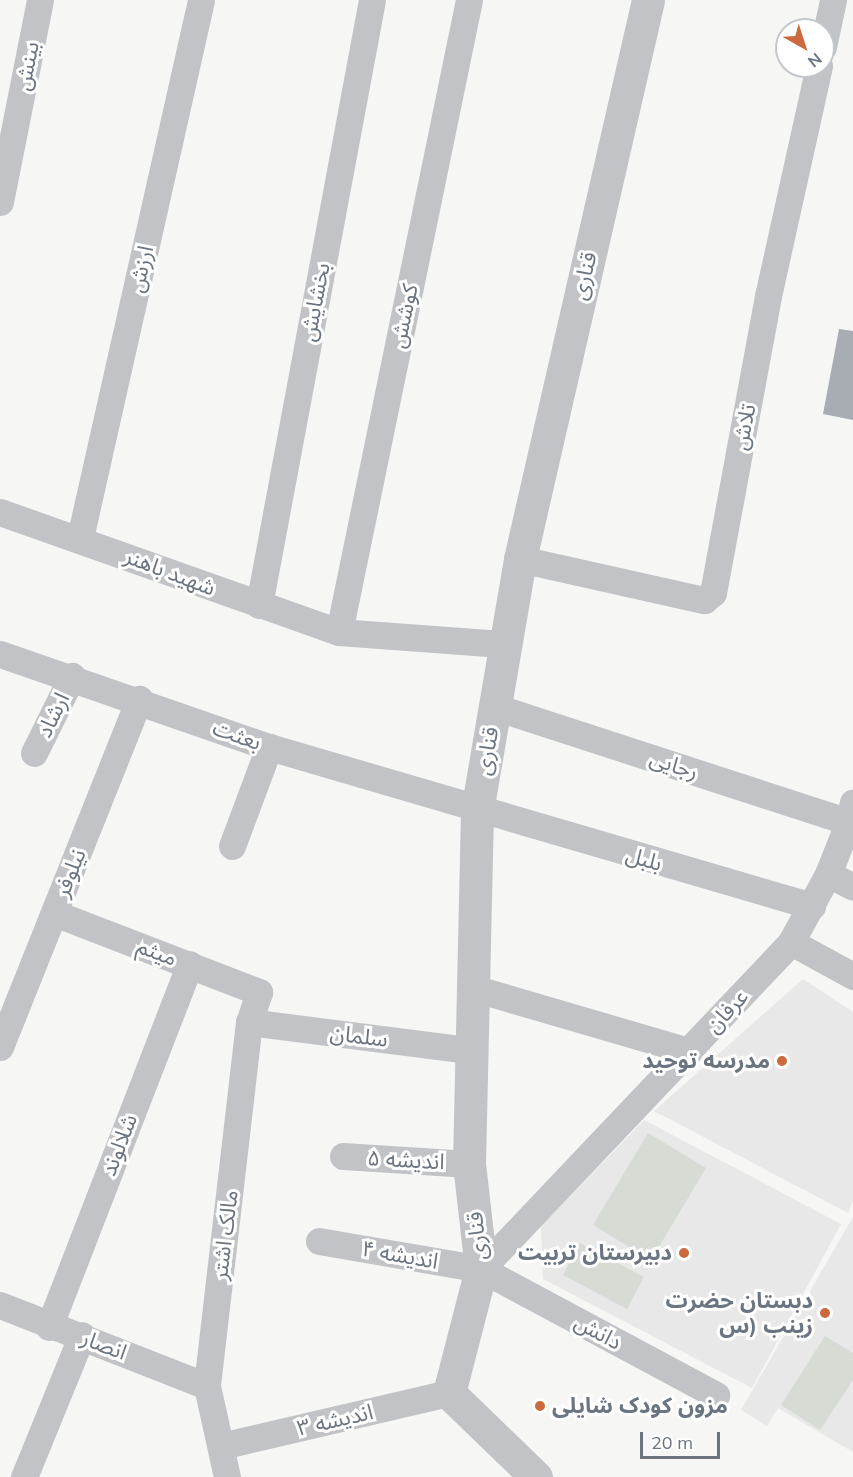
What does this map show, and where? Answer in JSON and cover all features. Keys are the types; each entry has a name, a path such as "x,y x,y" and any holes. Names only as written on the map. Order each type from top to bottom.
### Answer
{"street":[{"name":"بینش","path":"0,202 40,0"},
{"name":"ارزش","path":"80,538 201,0"},
{"name":"بخشایش","path":"259,605 372,0"},
{"name":"کوشش","path":"339,632 469,0"},
{"name":"قناری","path":"449,1393 481,1269 469,1164 469,1050 477,811 495,707 502,644 648,0"},
{"path":"829,18 833,0"},
{"name":"تلاش","path":"520,559 704,600 712,593 768,296 816,78"},
{"name":"شهید باهنر","path":"0,512 80,538 259,605 339,632 502,644"},
{"name":"بعثت","path":"0,654 139,699 269,747 477,811"},
{"name":"ارشاد","path":"34,753 72,676"},
{"name":"نیلوفر","path":"0,1047 139,699"},
{"name":"رجایی","path":"495,707 852,815"},
{"path":"232,846 269,747"},
{"name":"بلبل","path":"477,811 812,906"},
{"name":"عرفان","path":"481,1269 690,1051 790,942 828,874 852,815"},
{"path":"828,874 853,887"},
{"name":"میثم","path":"54,913 259,992"},
{"path":"790,942 853,976"},
{"name":"شلالوند","path":"49,1327 190,964"},
{"path":"472,988 690,1051"},
{"name":"مالک اشتر","path":"227,1477 207,1386 249,1022 259,992"},
{"name":"سلمان","path":"249,1022 469,1050"},
{"name":"اندیشه ۵","path":"343,1156 469,1164"},
{"name":"اندیشه ۴","path":"319,1241 481,1269"},
{"name":"دانش","path":"481,1269 716,1395"},
{"name":"انصار","path":"0,1305 49,1327 82,1335 207,1386"},
{"path":"24,1477 82,1335"},
{"path":"449,1393 536,1477"},
{"name":"اندیشه ۳","path":"221,1446 449,1393"}],"shaded area":[{"name":"مدرسه توحید","path":"803,979 853,1012 853,1201 848,1213 654,1111"},
{"name":"دبیرستان تربیت","path":"644,1120 841,1224 752,1388 543,1279 541,1226"},
{"path":"648,1133 706,1168 651,1260 593,1225"},
{"name":"دبستان حضرت زینب (س","path":"853,1217 853,1452 778,1408 767,1426 741,1410"},
{"path":"580,1243 644,1277 627,1309 563,1275"},
{"path":"825,1336 853,1353 853,1380 820,1430 781,1405"}],"building":[{"path":"839,329 853,331 853,420 823,414"}],"place":[{"name":"مدرسه توحید","path":"782,1061"},
{"name":"دبیرستان تربیت","path":"684,1253"},
{"name":"دبستان حضرت زینب (س","path":"825,1313"},
{"name":"مزون کودک شایلی","path":"540,1406"}]}
